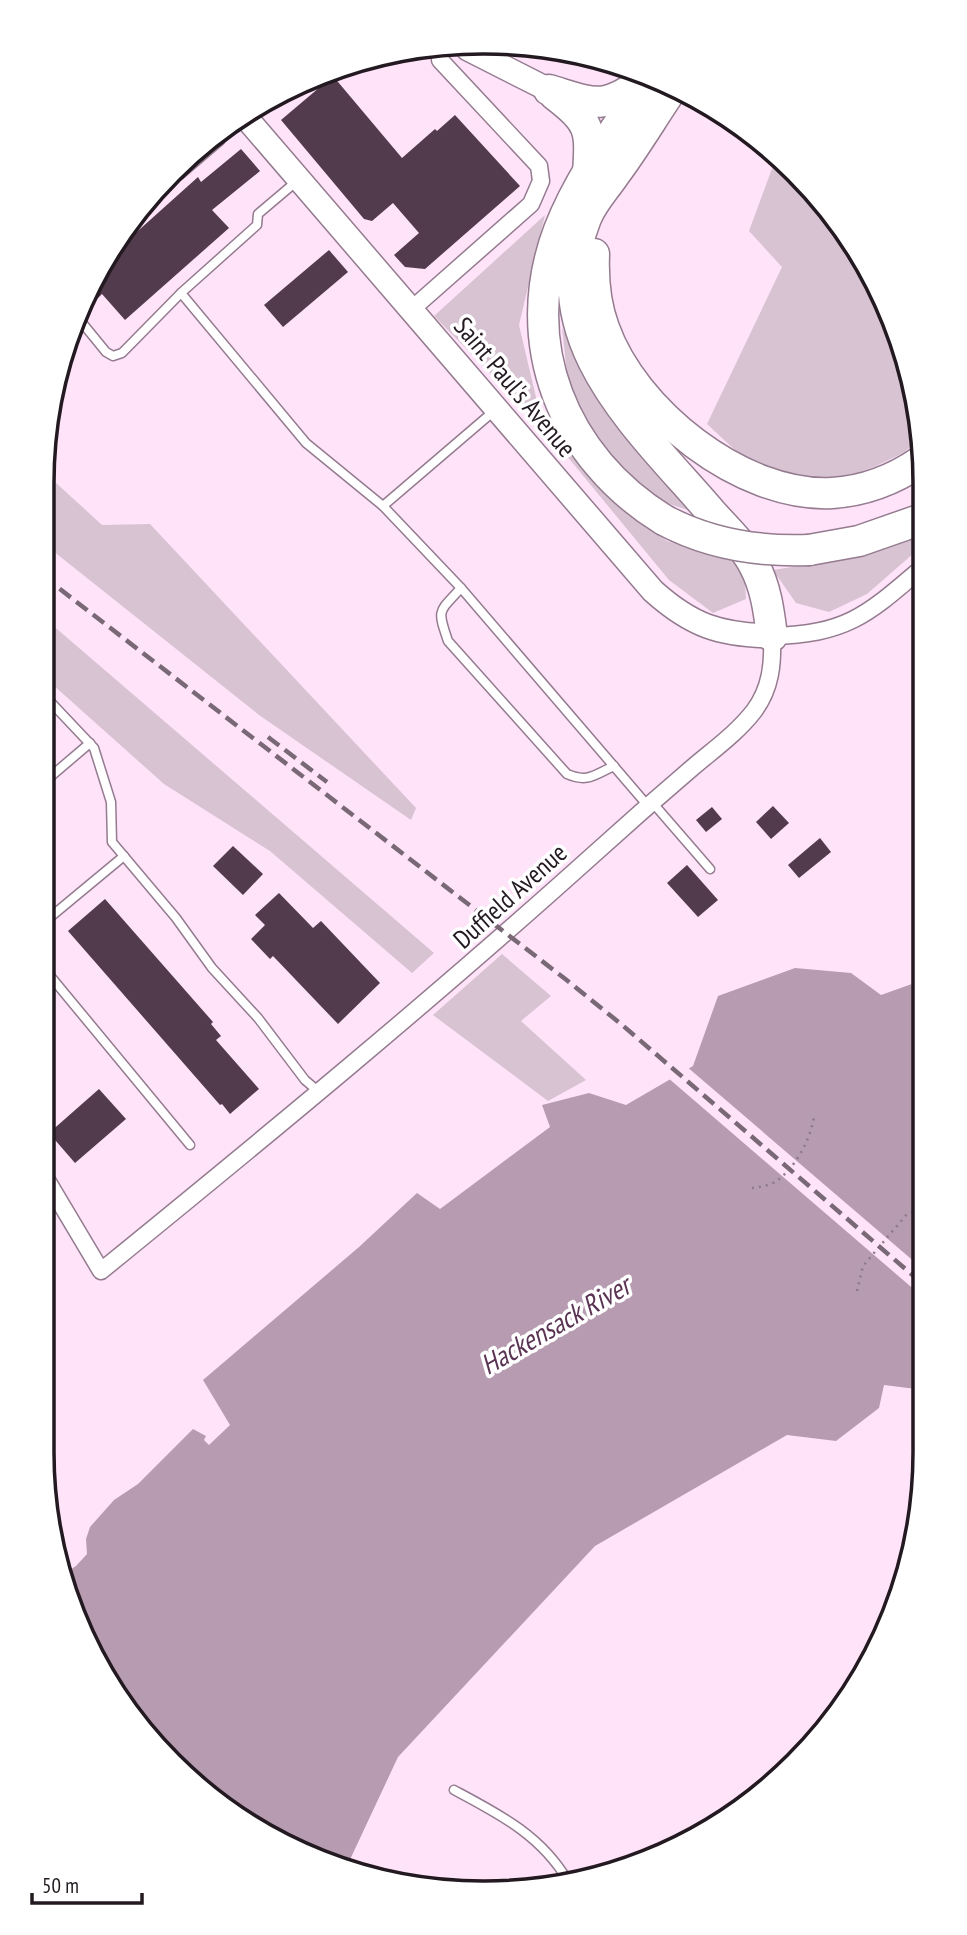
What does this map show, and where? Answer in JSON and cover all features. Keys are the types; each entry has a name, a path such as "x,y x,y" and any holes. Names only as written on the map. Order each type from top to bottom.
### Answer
{"highway":[{"path":"549,90 603,103 617,100 640,84"},
{"path":"645,86 601,175 582,232 576,257 575,294 583,339 598,373 618,403 755,565 768,604 772,636"},
{"path":"549,90 577,113 585,124 601,175 594,279 597,305 604,329 622,366 665,416 696,443 740,471 765,482 804,492 830,493 861,489 912,466"},
{"path":"666,96 564,218 548,267 544,319 549,366 567,418 587,451 621,490 664,520 698,536 736,546 809,550 859,541 913,522"}],"street":[{"path":"478,54 549,90"},
{"path":"412,309 531,204 540,187 539,166 440,60"},
{"name":"Saint Paul's Avenue","path":"251,123 644,582 663,600 695,621 716,630 741,635 772,636"},
{"path":"772,636 814,634 852,621 875,608 913,576"},
{"name":"Duffield Avenue","path":"54,1192 101,1271 474,962 737,730 760,703 772,671 772,636"}],"lane":[{"path":"85,326 106,352 113,356 122,353 181,293 257,225 258,214 300,179"},
{"path":"181,293 306,443 383,506 461,588 614,766 710,869"},
{"path":"383,506 496,409"},
{"path":"461,588 441,610 440,618 448,641 567,774 581,780 587,779 614,766"},
{"path":"54,705 94,748 111,802 112,842 176,918 212,968 258,1018 305,1080 319,1092"},
{"path":"54,774 90,743"},
{"path":"54,916 124,856"},
{"path":"54,979 190,1145"},
{"path":"454,1790 522,1828 551,1855 563,1874"}],"path":[{"path":"752,1188 778,1181 801,1153 811,1132 814,1117"},
{"path":"856,1291 863,1266 907,1214 913,1212"}],"shaded area":[{"path":"773,166 824,222 855,269 880,319 905,400 911,446 903,453 843,478 809,481 750,464 707,424 782,267 749,231"},
{"path":"545,215 519,325 543,427 434,316"},
{"path":"562,328 601,399 697,513 654,499 607,453 569,392"},
{"path":"543,427 618,504 667,541 744,563 746,599 713,613 669,580"},
{"path":"54,481 102,525 150,524 416,808 411,820 259,715 54,552"},
{"path":"913,534 913,554 867,594 829,612 796,603 773,570 868,552"},
{"path":"54,626 434,953 412,973 270,851 164,784 54,686"},
{"path":"502,954 551,996 521,1021 586,1080 548,1101 433,1015"}],"water":[{"name":"Hackensack River","path":"795,968 851,973 881,995 913,984 913,1389 884,1385 879,1408 836,1441 787,1435 595,1546 398,1757 350,1859 319,1848 269,1823 222,1792 180,1755 143,1713 112,1666 87,1616 71,1569 87,1554 86,1539 90,1527 114,1500 138,1484 193,1429 206,1436 204,1440 209,1445 230,1425 203,1380 359,1247 417,1193 440,1209 550,1127 542,1105 589,1093 626,1105 693,1066 718,996"}],"pier":[{"path":"686,1066 913,1261 913,1289 667,1077"}],"building":[{"path":"337,80 402,158 455,115 520,186 425,269 405,267 394,255 419,233 393,203 372,221 364,219 281,120 321,86"},
{"path":"241,149 260,171 212,210 229,228 125,320 102,294 97,297 112,269 135,234 198,177 201,182"},
{"path":"329,250 348,272 283,327 264,305"},
{"path":"773,806 789,823 771,839 756,822"},
{"path":"712,807 722,819 706,832 696,820"},
{"path":"820,838 831,852 799,878 788,865"},
{"path":"233,846 263,874 243,895 213,866"},
{"path":"687,865 718,900 698,917 667,883"},
{"path":"279,893 313,928 321,921 380,983 338,1024 273,956 270,959 251,939 265,925 255,915"},
{"path":"105,899 213,1022 211,1024 221,1036 216,1040 259,1089 230,1114 68,931"},
{"path":"99,1089 126,1119 75,1163 54,1139 54,1129"}],"railway":[{"path":"54,584 564,978 913,1276"},
{"path":"268,737 327,782"}]}
